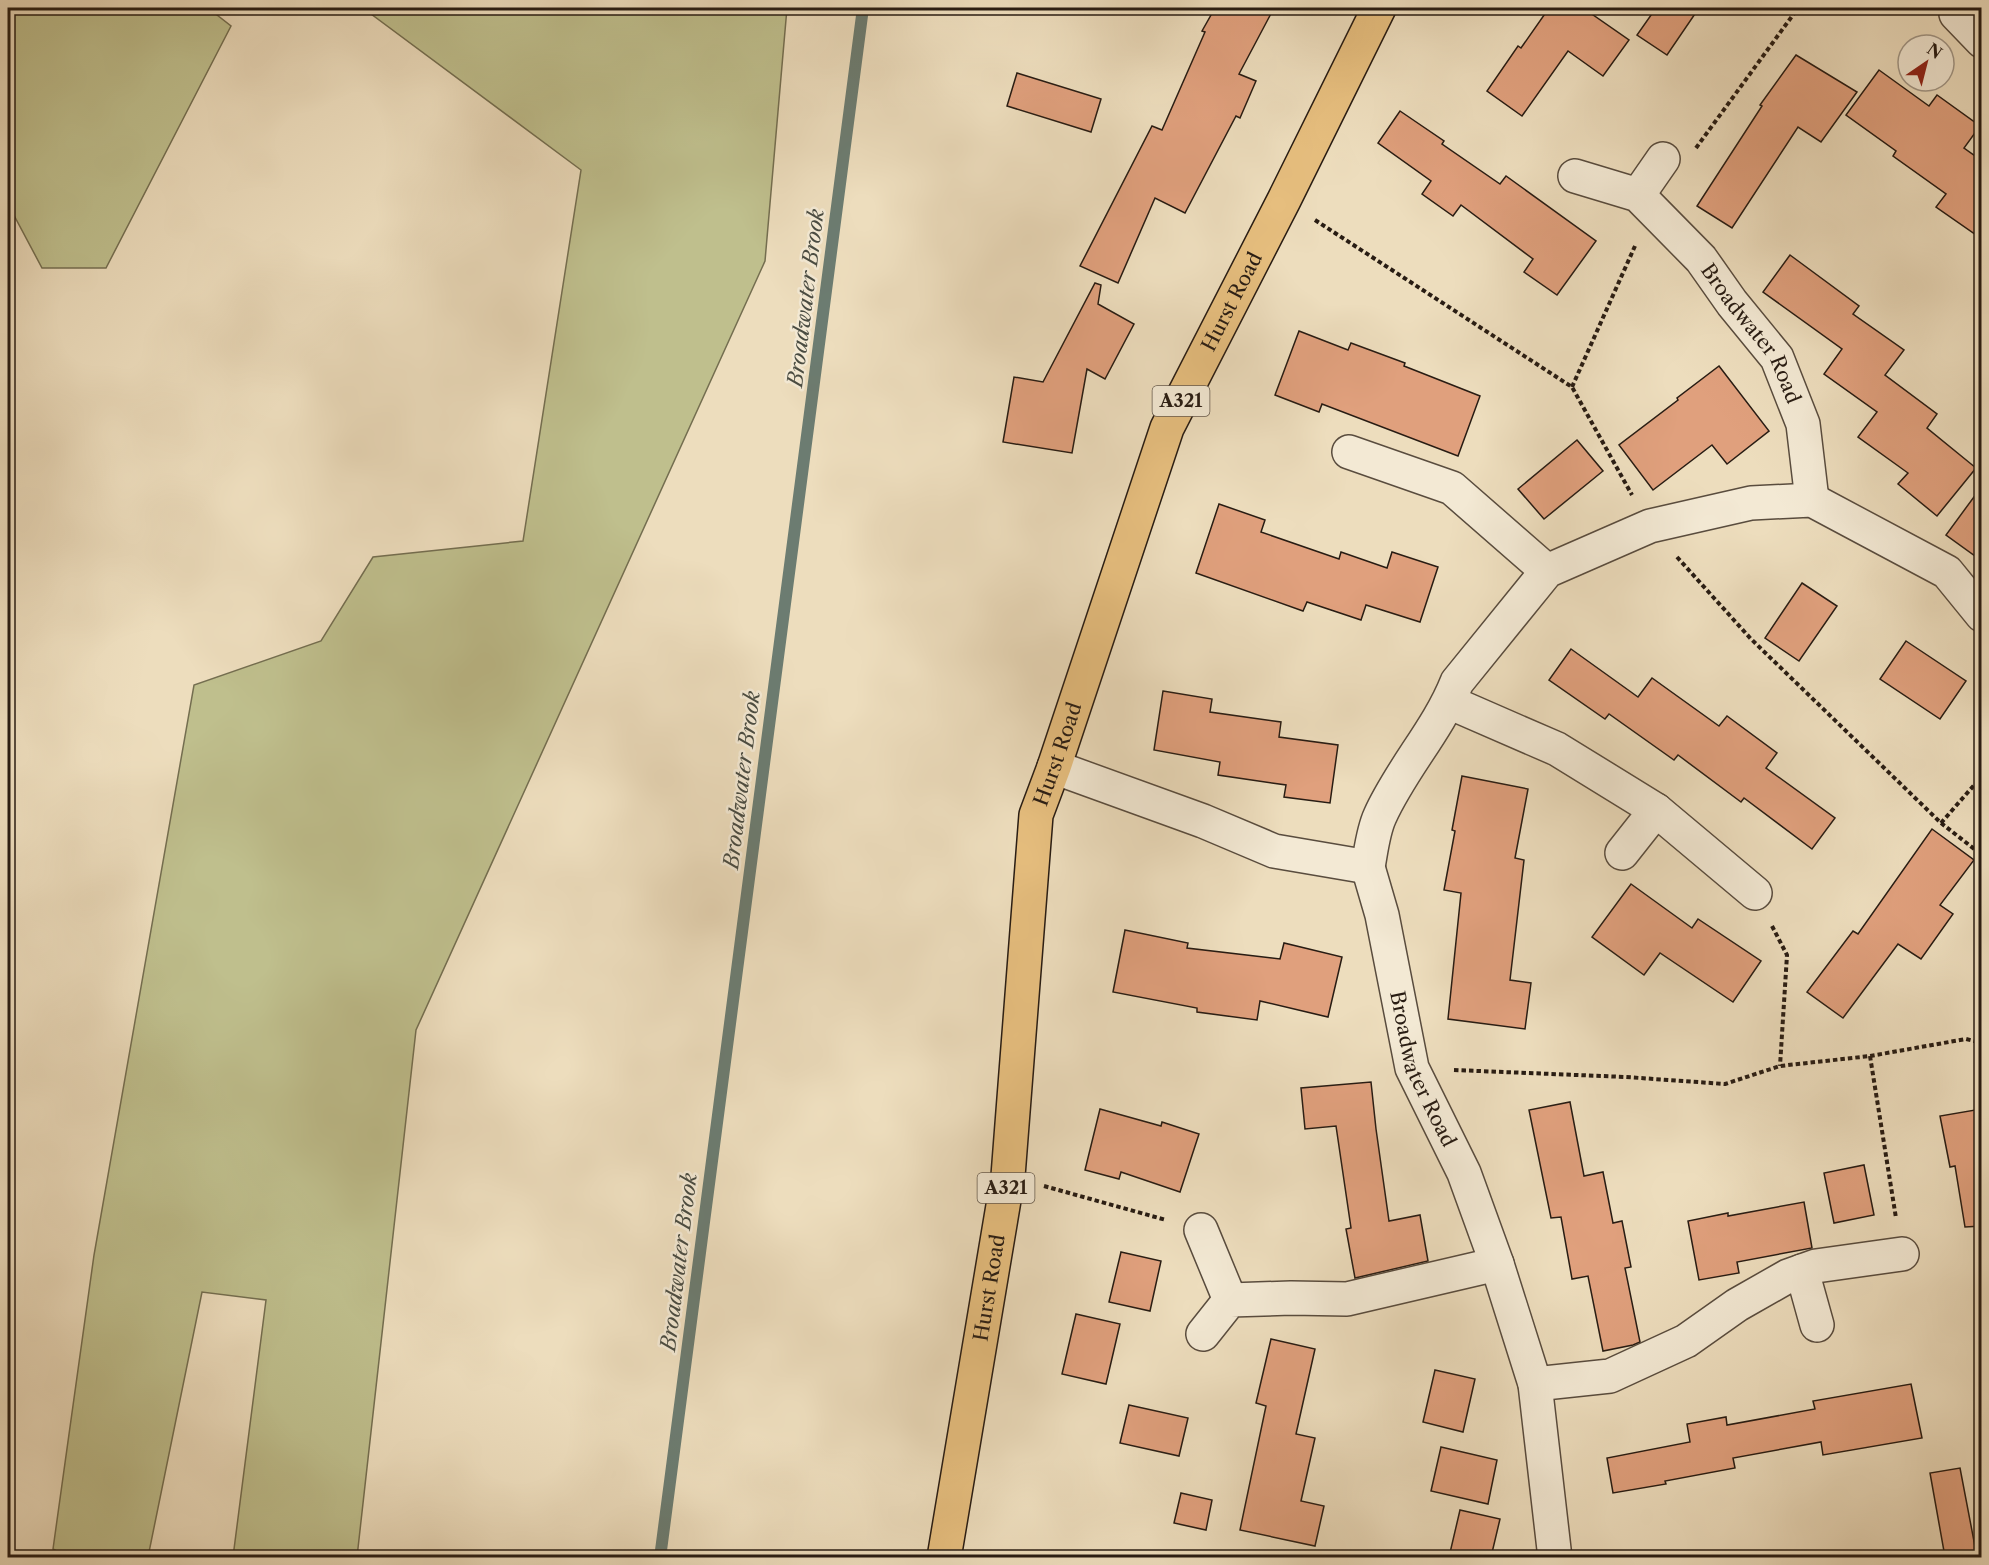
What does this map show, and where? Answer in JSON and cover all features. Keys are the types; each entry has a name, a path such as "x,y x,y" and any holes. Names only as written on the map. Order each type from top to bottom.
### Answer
{"main road":[{"name":"Hurst Road","path":"944,1557 1008,1176 1036,815 1167,428 1379,8"}],"street":[{"path":"1953,10 1982,41"},
{"path":"1645,202 1678,155"},
{"name":"Broadwater Road","path":"1556,1557 1535,1384 1497,1264 1464,1173 1412,1068 1382,915 1368,867 1378,819 1401,776 1449,702 1457,682 1547,571 1650,526 1751,503 1812,500 1803,424 1777,358 1732,303 1701,259 1645,202 1575,176"},
{"path":"1349,452 1452,488 1547,571"},
{"path":"1812,500 1947,572 1982,615"},
{"path":"1449,702 1557,749 1656,810 1755,893"},
{"path":"1054,767 1203,821 1274,851 1368,867"},
{"path":"1622,853 1656,810"},
{"path":"1202,1230 1230,1300"},
{"path":"1535,1384 1610,1376 1686,1341 1737,1305 1788,1276 1816,1266 1902,1254"},
{"path":"1203,1334 1230,1300 1347,1299 1497,1264"},
{"path":"1802,1271 1817,1325"}],"path":[{"path":"1678,155 1798,8"},
{"path":"1284,200 1572,387 1650,526 1751,639 1941,823 1982,855"},
{"path":"1572,387 1645,202"},
{"path":"1941,823 1982,776"},
{"path":"1755,893 1787,955 1780,1066"},
{"path":"1412,1068 1626,1077 1725,1084 1780,1066 1870,1056 1966,1039 1982,1043"},
{"path":"1870,1056 1902,1254"},
{"path":"1008,1176 1202,1230"}],"green space":[{"path":"8,8 208,8 231,26 106,268 42,268 8,204"},
{"path":"363,8 787,8 765,261 416,1030 357,1557 233,1557 266,1300 202,1292 148,1557 68,1557 53,1549 94,1255 194,685 321,641 373,557 523,541 581,170"}],"building":[{"path":"1215,8 1274,8 1239,74 1256,81 1240,118 1236,116 1185,213 1155,198 1118,283 1080,266 1152,126 1162,130 1205,32 1202,31"},
{"path":"1549,8 1583,8 1629,40 1603,76 1568,51 1522,116 1487,91 1518,46 1521,48"},
{"path":"1656,8 1699,8 1667,55 1637,35"},
{"path":"1796,55 1857,92 1821,142 1798,127 1732,228 1697,206 1762,106 1760,105"},
{"path":"1879,70 1896,82 1896,93 1911,93 1929,106 1937,95 1980,126 1964,148 1982,161 1982,239 1936,207 1946,194 1893,156 1896,151 1846,115"},
{"path":"1017,73 1101,99 1091,132 1007,106"},
{"path":"1400,111 1444,141 1442,144 1500,184 1506,176 1596,241 1557,295 1524,272 1533,259 1461,205 1453,216 1422,194 1431,181 1378,143"},
{"path":"1790,255 1859,306 1853,314 1904,350 1885,375 1937,414 1927,428 1976,468 1937,516 1898,484 1908,473 1858,437 1877,412 1824,374 1842,349 1763,292"},
{"path":"1095,283 1101,285 1098,304 1134,324 1105,379 1087,369 1072,453 1003,442 1014,377 1043,382"},
{"path":"1299,331 1348,350 1351,343 1405,363 1404,366 1480,396 1458,456 1322,404 1319,412 1275,395"},
{"path":"1719,366 1769,431 1727,464 1712,445 1653,490 1619,445"},
{"path":"1577,440 1603,471 1544,519 1518,489"},
{"path":"1982,486 1982,561 1946,535"},
{"path":"1219,504 1265,520 1261,532 1339,559 1341,552 1387,568 1392,552 1438,567 1420,622 1366,605 1361,620 1307,602 1303,611 1196,573"},
{"path":"1802,583 1837,606 1799,661 1765,638"},
{"path":"1906,641 1966,681 1940,719 1880,679"},
{"path":"1571,649 1638,697 1652,678 1719,726 1727,716 1777,753 1766,768 1835,818 1812,849 1744,798 1741,802 1678,755 1674,760 1609,714 1605,719 1549,680"},
{"path":"1163,691 1212,699 1210,712 1281,722 1279,737 1338,745 1330,803 1284,797 1286,785 1218,775 1220,762 1154,750"},
{"path":"1462,776 1528,789 1515,858 1524,860 1510,980 1531,983 1525,1029 1448,1019 1461,893 1444,890"},
{"path":"1932,829 1974,860 1940,905 1953,914 1921,959 1898,944 1843,1018 1807,992 1853,931 1858,934"},
{"path":"1631,884 1692,928 1698,919 1761,961 1733,1002 1660,953 1644,975 1592,937"},
{"path":"1125,930 1188,943 1187,948 1280,959 1284,943 1342,957 1328,1017 1260,1001 1257,1020 1197,1012 1197,1008 1113,992"},
{"path":"1371,1082 1389,1221 1420,1215 1428,1261 1355,1278 1346,1229 1351,1228 1336,1126 1305,1129 1301,1088"},
{"path":"1570,1102 1584,1176 1603,1172 1613,1223 1622,1221 1631,1267 1625,1268 1640,1342 1603,1351 1588,1276 1572,1279 1561,1217 1551,1218 1529,1110"},
{"path":"1100,1109 1161,1126 1162,1122 1199,1134 1180,1192 1121,1172 1119,1179 1085,1170"},
{"path":"1975,1110 1982,1147 1982,1226 1965,1227 1955,1166 1950,1167 1940,1116"},
{"path":"1864,1165 1874,1215 1834,1223 1824,1173"},
{"path":"1804,1202 1812,1248 1737,1262 1739,1273 1699,1280 1688,1221"},
{"path":"1121,1252 1161,1261 1150,1311 1109,1302"},
{"path":"1076,1314 1120,1324 1106,1384 1062,1374"},
{"path":"1271,1339 1315,1349 1296,1434 1315,1438 1301,1501 1324,1506 1315,1546 1240,1530 1266,1406 1256,1403"},
{"path":"1435,1370 1475,1379 1463,1432 1423,1422"},
{"path":"1911,1384 1922,1438 1823,1455 1821,1442 1733,1458 1735,1468 1665,1481 1666,1484 1613,1493 1607,1458 1690,1442 1687,1424 1726,1417 1727,1425 1815,1409 1813,1401"},
{"path":"1129,1405 1188,1418 1179,1456 1120,1443"},
{"path":"1441,1447 1497,1460 1488,1504 1431,1491"},
{"path":"1960,1468 1977,1557 1945,1557 1930,1473"},
{"path":"1181,1493 1212,1500 1206,1530 1174,1523"},
{"path":"1460,1510 1500,1519 1491,1557 1449,1557"}],"waterway":[{"name":"Broadwater Brook","path":"660,1558 863,8"}]}
